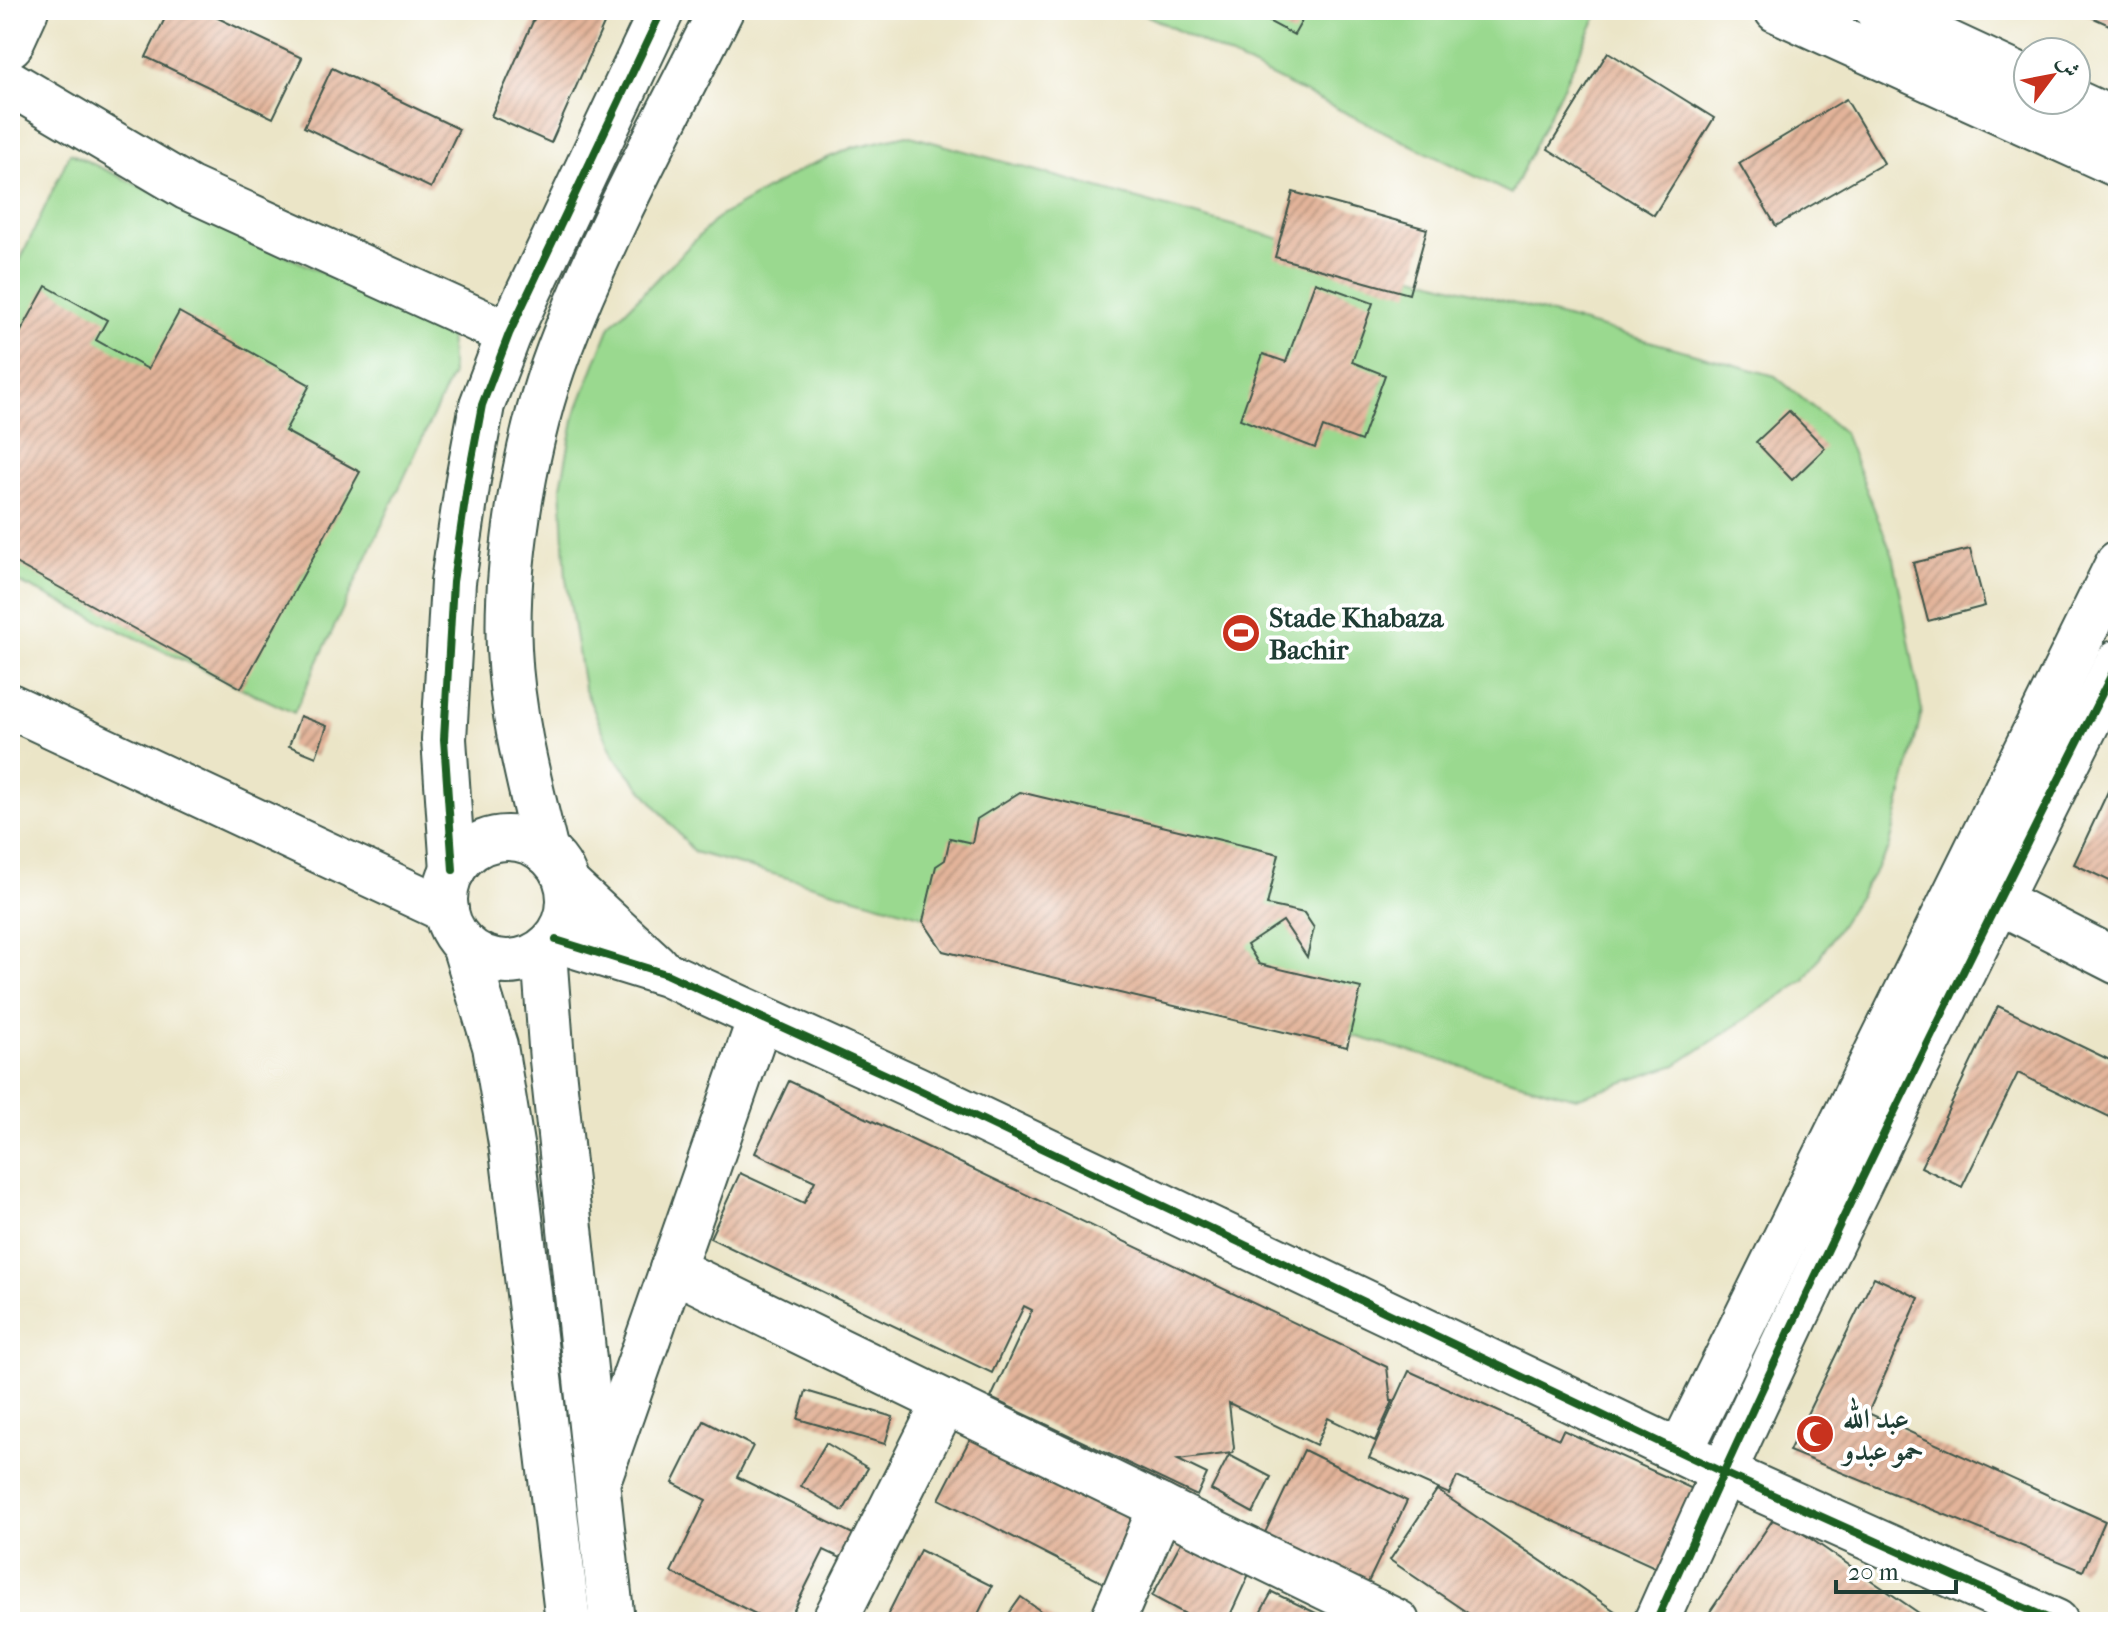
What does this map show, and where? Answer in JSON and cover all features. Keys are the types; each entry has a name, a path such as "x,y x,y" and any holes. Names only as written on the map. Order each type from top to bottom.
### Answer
{"street":[{"path":"10,45 26,10"},
{"path":"568,1622 512,1150 495,1046 454,908 444,739 453,582 482,405 509,334 662,10"},
{"path":"612,1622 552,1060 550,946 568,914 523,756 509,647 513,555 532,440 558,353 591,273 721,10"},
{"path":"1777,10 2118,165"},
{"path":"1877,10 2012,73"},
{"path":"10,83 188,188 509,334"},
{"path":"2092,110 2118,122"},
{"path":"1656,1622 1979,891 2118,563"},
{"path":"1680,1452 1979,891 2118,662"},
{"path":"10,706 454,908 478,955 512,963 550,946 666,974 915,1088 1722,1472 2056,1622"},
{"path":"454,908 466,854 485,842 506,838 527,841 615,932 666,974"},
{"path":"1979,891 2118,962"},
{"path":"597,1483 760,1018"},
{"path":"672,1269 1161,1507 1376,1618"},
{"path":"834,1622 945,1402"},
{"path":"1112,1622 1161,1507"}],"green space":[{"path":"1136,10 1600,10 1511,194"},
{"name":"Stade Khabaza Bachir","path":"907,135 1775,376 1844,433 1894,559 1922,711 1889,849 1805,980 1676,1065 1576,1098 694,852 614,756 584,688 566,579 561,486 575,415 610,326 717,218 808,166 854,147"},
{"path":"70,153 449,333 452,375 294,713 10,578 10,282"}],"building":[{"path":"169,10 201,10 302,58 273,118 146,57"},
{"path":"538,10 598,10 608,15 551,143 491,116"},
{"path":"1248,10 1308,10 1294,35"},
{"path":"2076,10 2118,10 2118,29"},
{"path":"1608,52 1714,118 1654,215 1548,149"},
{"path":"332,68 459,129 431,188 304,127"},
{"path":"1846,99 1884,163 1776,226 1739,163"},
{"path":"1293,192 1427,229 1409,294 1275,257"},
{"path":"1315,282 1373,303 1352,362 1385,375 1361,441 1323,427 1315,448 1240,419 1263,354 1286,362"},
{"path":"46,286 107,320 96,340 148,369 179,312 310,385 285,431 360,472 241,688 10,560 10,351"},
{"path":"1789,411 1825,448 1792,480 1756,442"},
{"path":"1970,549 1985,606 1928,621 1913,563"},
{"path":"300,716 327,726 316,757 289,746"},
{"path":"2118,770 2118,885 2074,864"},
{"path":"1020,792 1279,854 1267,905 1304,913 1314,928 1307,957 1283,921 1247,945 1259,964 1361,988 1347,1047 943,951 923,921 936,866 945,860 950,838 972,843 977,819"},
{"path":"1998,1006 2118,1064 2118,1121 2018,1073 1962,1187 1921,1167"},
{"path":"789,1081 1387,1367 1393,1401 1375,1441 1328,1418 1316,1445 1229,1403 1232,1453 1178,1460 1207,1474 1197,1496 991,1398 1032,1310 1024,1306 992,1373 710,1238 740,1173 804,1203 815,1181 755,1153"},
{"path":"1874,1277 1919,1298 1868,1413 2105,1521 2083,1571 1789,1451"},
{"path":"1409,1371 1559,1439 1563,1430 1706,1495 1670,1574 1457,1477 1449,1494 1369,1458"},
{"path":"806,1391 893,1417 885,1444 798,1419"},
{"path":"704,1421 753,1446 737,1477 857,1536 845,1560 824,1550 788,1622 772,1622 671,1572 706,1500 673,1483"},
{"path":"973,1433 1144,1522 1111,1587 939,1499"},
{"path":"826,1443 868,1468 843,1511 801,1486"},
{"path":"1304,1450 1407,1501 1364,1591 1261,1541"},
{"path":"1229,1455 1271,1477 1253,1513 1211,1490"},
{"path":"1437,1490 1631,1622 1481,1622 1390,1560"},
{"path":"1776,1515 1932,1622 1703,1622"},
{"path":"1185,1535 1250,1572 1227,1622 1200,1622 1152,1596"},
{"path":"920,1550 992,1586 978,1614 994,1622 884,1622"},
{"path":"1272,1592 1318,1614 1313,1622 1255,1622"},
{"path":"1021,1597 1056,1622 1003,1622"}],"cycle path":[{"path":"453,870 444,739 453,582 482,405 509,334 662,10"},
{"path":"1656,1622 1766,1380 1881,1139 2118,662"},
{"path":"556,940 666,974 915,1088 1722,1472 2056,1622"}],"place":[{"name":"Stade Khabaza Bachir","path":"1241,633"},
{"name":"عبد الله حمو عبدو","path":"1815,1434"}]}
